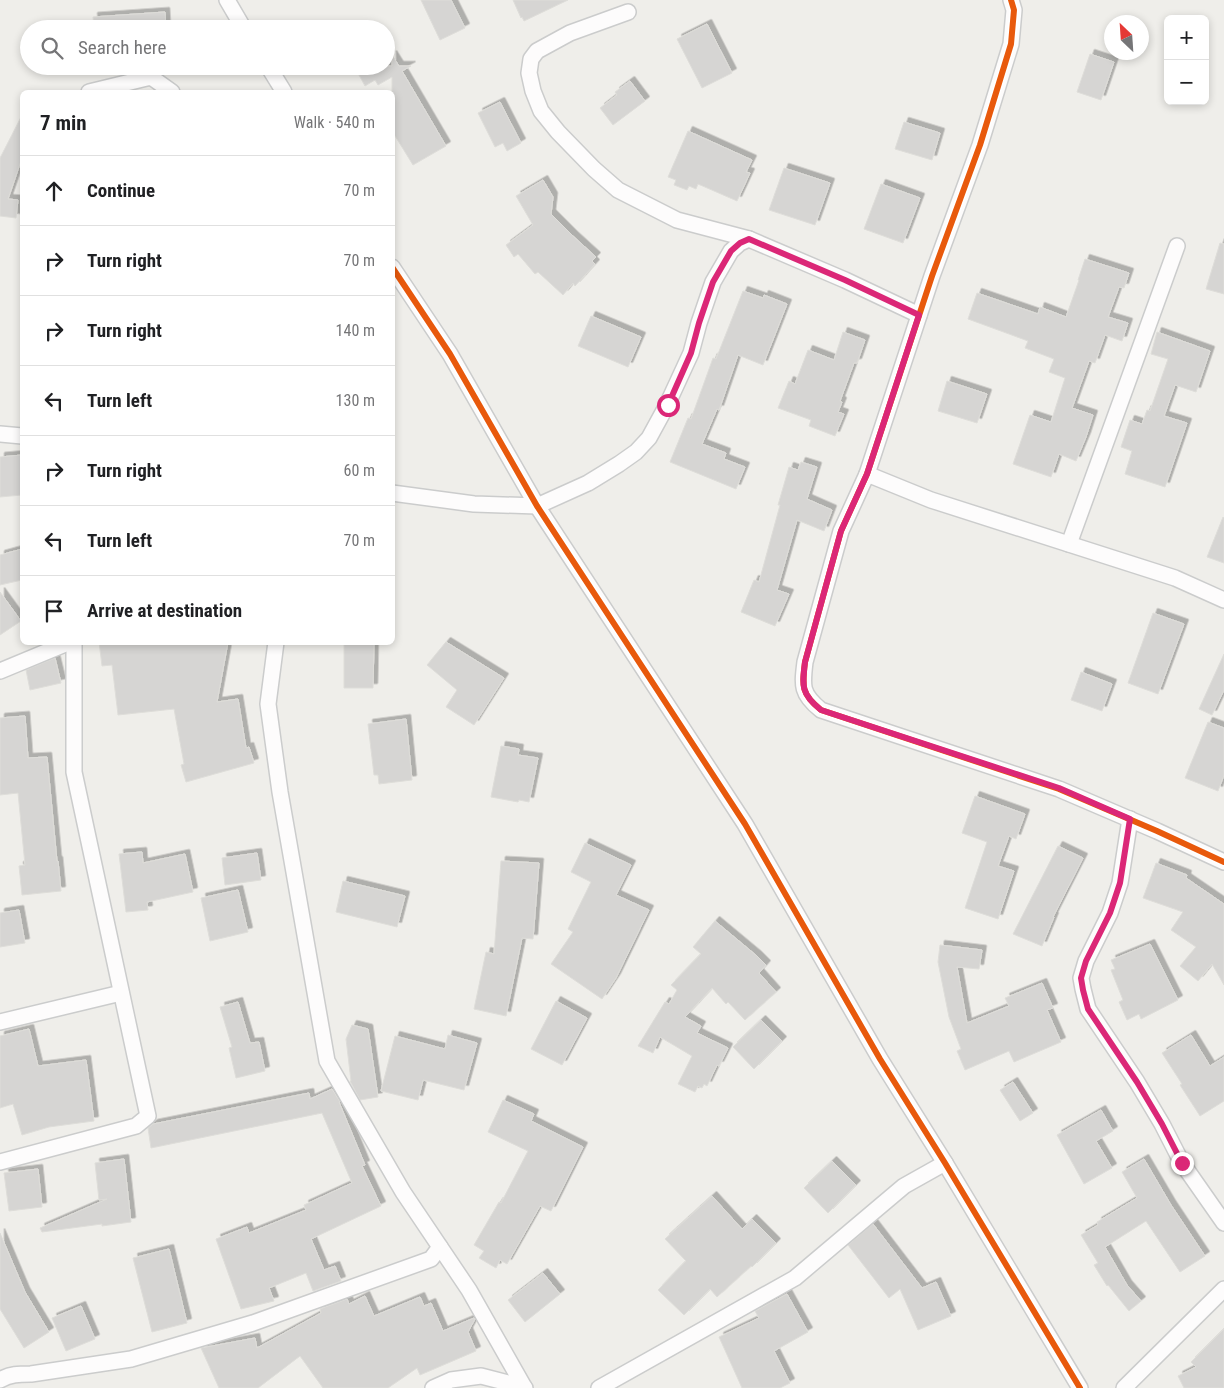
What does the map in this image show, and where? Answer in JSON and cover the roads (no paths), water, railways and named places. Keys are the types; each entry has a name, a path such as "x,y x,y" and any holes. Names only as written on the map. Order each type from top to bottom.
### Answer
{"street":[{"path":"227,0 239,20"},
{"path":"1011,0 1014,10 1011,44 980,145 919,315 867,474 841,531 805,662 802,684 811,702 821,710 1059,788 1224,862"},
{"path":"628,12 570,34 537,51 531,59 529,73 533,91 541,111 558,132 594,169 618,190 677,220 749,239 845,280 919,315"},
{"path":"274,75 283,90"},
{"path":"97,90 151,77 169,90"},
{"path":"395,493 474,504 537,506 588,483 636,452 649,438 668,405 691,353 713,282 731,251 740,243 749,239"},
{"path":"1069,544 1177,246"},
{"path":"397,280 450,354 537,506 745,824 880,1060 945,1162 1080,1388"},
{"path":"0,434 20,436"},
{"path":"867,474 930,500 1174,578 1224,600"},
{"path":"0,670 64,645"},
{"path":"0,1162 136,1126 148,1116 74,772 72,645"},
{"path":"276,645 268,704 280,792 327,1061 403,1192 469,1290 525,1387"},
{"path":"1130,819 1120,883 1110,913 1086,961 1081,978 1083,990 1088,1009 1137,1082 1182,1163 1224,1223"},
{"path":"0,1022 121,993"},
{"path":"599,1388 795,1278 904,1186 945,1162"},
{"path":"0,1380 17,1374 47,1372 131,1359 253,1324 431,1259 440,1247"},
{"path":"1124,1388 1224,1289"},
{"path":"433,1388 451,1380 480,1376 525,1387"}]}
